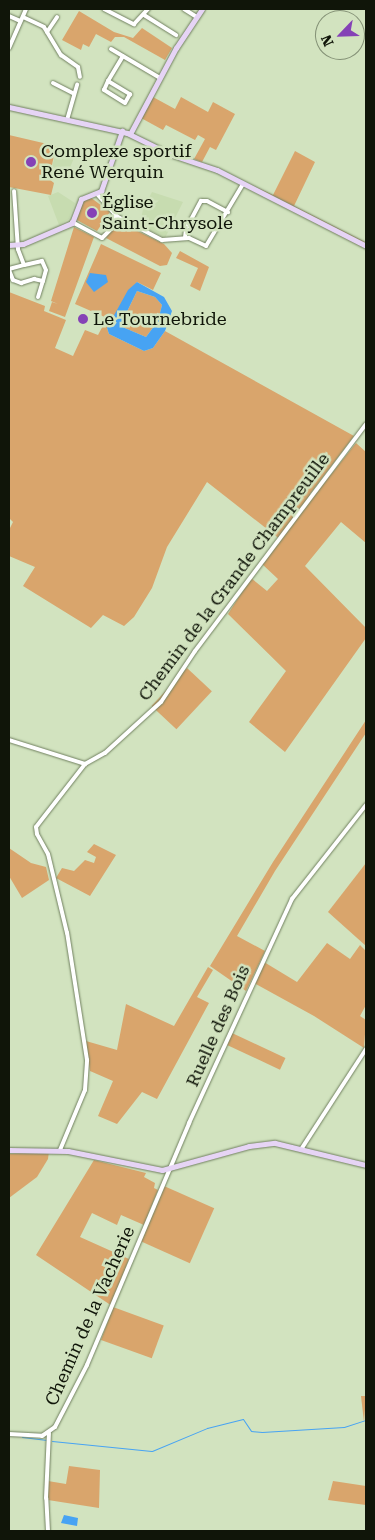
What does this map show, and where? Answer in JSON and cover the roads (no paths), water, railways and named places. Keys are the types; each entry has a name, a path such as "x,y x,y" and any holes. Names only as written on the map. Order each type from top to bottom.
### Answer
{"main road":[{"path":"130,134 160,78 201,9"},
{"path":"9,107 130,134 243,184 366,246"},
{"path":"9,245 17,245 72,222 81,199 98,194 122,131 135,123"},
{"path":"9,1150 60,1150 149,1169 169,1169 257,1144 279,1143 366,1166"}],"street":[{"path":"9,48 26,9"},
{"path":"104,9 133,24 148,9"},
{"path":"184,9 196,16"},
{"path":"144,15 176,34"},
{"path":"9,16 42,26 60,55 78,67 84,66"},
{"path":"47,32 57,17"},
{"path":"111,49 160,78"},
{"path":"108,81 130,94 125,103 104,90 108,81 123,56"},
{"path":"78,67 80,77"},
{"path":"53,83 73,93"},
{"path":"67,120 77,84"},
{"path":"98,194 115,213 163,241 185,238 209,244 243,184"},
{"path":"14,191 17,245 24,265"},
{"path":"185,238 186,229 201,201 207,200 228,212"},
{"path":"72,222 102,238 112,227 115,213"},
{"path":"38,297 43,281 46,270 42,261 9,270 13,280 21,283 34,279 43,281"},
{"name":"Chemin de la Grande Champreuille","path":"60,1150 83,1095 88,1067 70,945 46,848 36,829 85,764 105,753 157,706 366,424"},
{"path":"9,740 85,764"},
{"name":"Ruelle des Bois","path":"169,1169 295,894 366,805"},
{"path":"302,1148 366,1049"},
{"name":"Chemin de la Vacherie","path":"49,1433 87,1365 169,1169"},
{"path":"9,1434 40,1436 49,1433 46,1498 48,1531"}],"water":[{"path":"90,273 106,275 108,282 94,292 86,282"},
{"path":"137,282 164,297 172,311 165,331 153,348 144,351 109,334 107,328 128,290","holes":["137,291 155,297 162,305 158,321 146,337 120,326"]},
{"path":"64,1515 78,1518 77,1526 61,1523"}],"waterway":[{"path":"52,1441 152,1451 207,1428 243,1419 251,1431 262,1432 344,1427 366,1420"},
{"path":"22,1437 47,1440"}],"place":[{"name":"Complexe sportif René Werquin","path":"31,162"},
{"name":"Église Saint-Chrysole","path":"92,213"},
{"name":"Le Tournebride","path":"83,319"}]}
